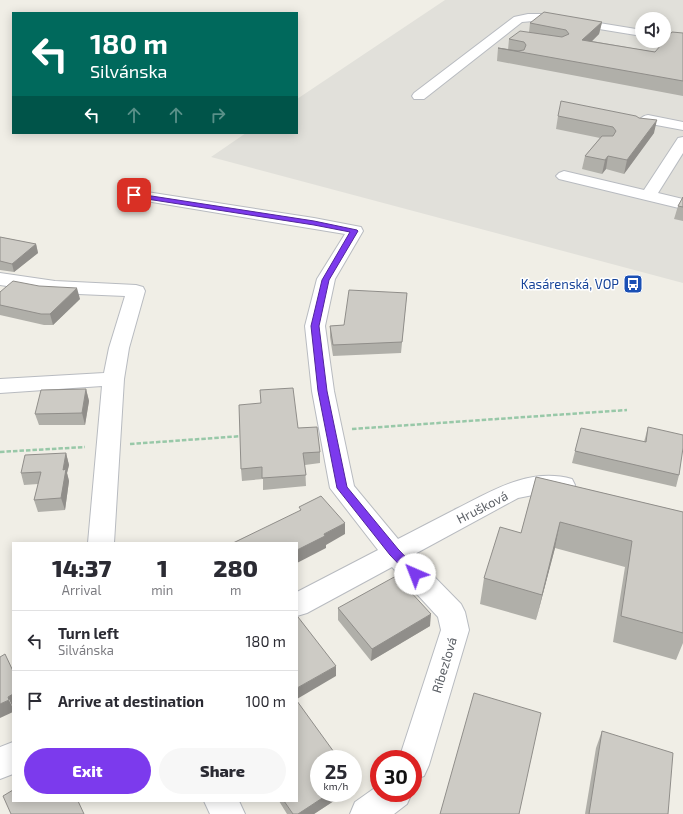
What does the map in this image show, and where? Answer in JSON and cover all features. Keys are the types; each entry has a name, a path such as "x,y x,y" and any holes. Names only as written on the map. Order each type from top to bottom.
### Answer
{"street":[{"path":"419,96 477,52 490,49 518,19 528,17 544,17 635,32"},
{"path":"671,37 683,40"},
{"path":"500,40 514,38"},
{"path":"641,127 648,119 683,126"},
{"path":"648,196 683,141"},
{"path":"564,176 683,204"},
{"name":"Ríbezľová","path":"134,195 354,231 326,280 315,326 322,384 342,488 394,552 451,612 455,630 418,750"},
{"path":"0,279 55,287 136,291 119,348 113,379 101,542"},
{"path":"0,386 113,379"},
{"name":"Hrušková","path":"298,604 511,491 538,484 567,485 582,489"},
{"path":"0,764 12,758"},
{"path":"222,802 228,814"},
{"path":"367,814 383,802"}],"shaded area":[{"path":"445,0 683,0 683,283 211,157 245,134 298,134 298,98"}],"building":[{"path":"544,12 602,22 582,40 655,52 658,48 671,48 672,32 683,33 683,81 498,48 518,51 524,50 526,45 524,42 509,39 520,31 562,37 569,34 566,30 530,23"},
{"path":"561,101 636,116 639,118 657,120 627,160 608,156 605,160 585,156 602,136 613,136 616,131 613,127 558,116"},
{"path":"683,197 683,207 678,206"},
{"path":"0,237 36,244 12,264 0,261"},
{"path":"13,281 39,286 77,288 50,314 41,314 0,305 0,292"},
{"path":"349,290 407,293 402,342 333,345 330,326 344,325"},
{"path":"293,388 298,428 317,427 320,452 303,453 306,475 262,478 262,467 241,469 239,405 261,403 260,390"},
{"path":"86,389 82,413 35,414 41,390"},
{"path":"648,427 683,435 683,448 679,475 575,451 581,428 646,442"},
{"path":"66,453 63,470 66,469 61,498 34,500 41,472 21,473 25,455"},
{"path":"536,477 683,512 683,633 621,616 632,541 560,522 542,595 484,578 500,527 521,533"},
{"path":"321,496 345,523 324,534 325,536 298,550 298,542 235,542 301,510 299,507"},
{"path":"396,576 431,614 372,649 338,608"},
{"path":"298,617 336,666 298,687"},
{"path":"5,654 12,669 12,695 8,697 9,700 0,704 0,657"},
{"path":"474,693 541,713 519,814 440,814"},
{"path":"298,702 332,750 310,750 310,802 316,802 298,814 293,814 285,802 298,802"},
{"path":"602,731 673,753 668,814 589,814"},
{"path":"12,791 12,802 78,802 84,814 11,814 3,796"}],"place":[{"name":"Kasárenská, VOP","path":"633,284"}],"route":[{"path":"134,195 314,223 354,231 326,280 315,326 323,391 342,488 394,552 415,574"}]}
